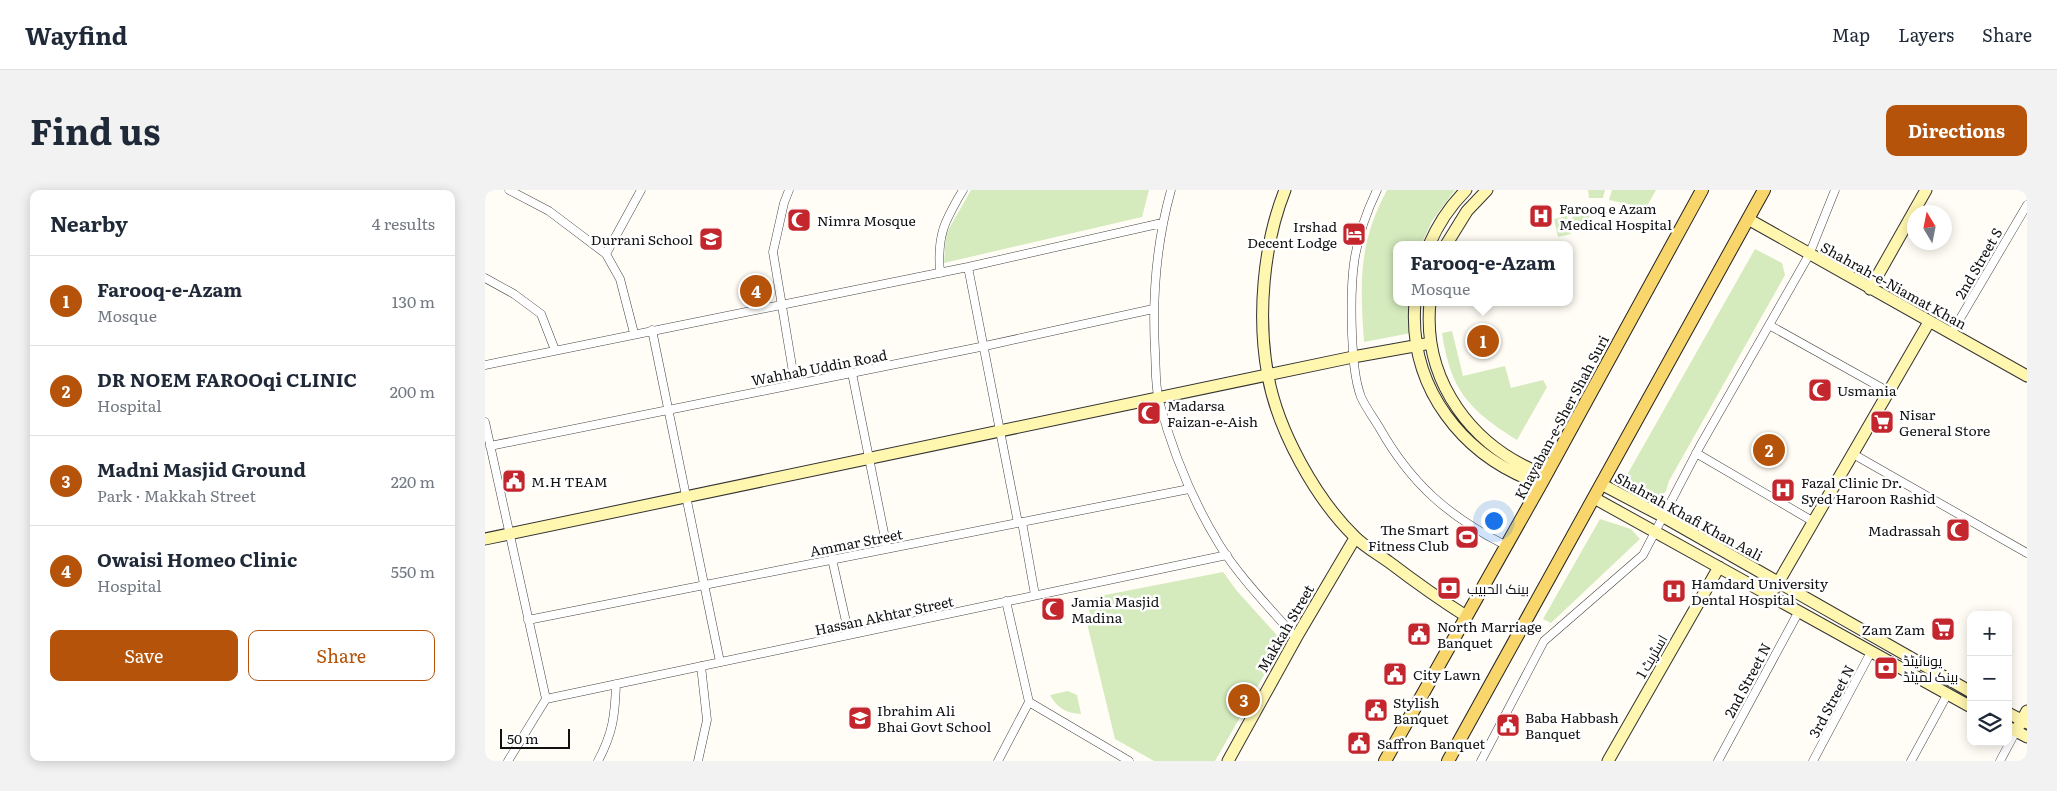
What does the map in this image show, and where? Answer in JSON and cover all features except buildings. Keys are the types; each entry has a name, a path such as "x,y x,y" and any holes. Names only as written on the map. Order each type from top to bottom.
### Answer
{"main road":[{"name":"Khayaban-e-Sher Shah Suri","path":"1385,761 1507,546 1702,190"},
{"path":"1448,761 1764,190"}],"street":[{"path":"509,190 549,211 605,254 620,279 634,333"},
{"path":"605,254 641,190"},
{"path":"789,190 784,203 773,252 795,384"},
{"path":"940,273 938,246 947,218 963,190"},
{"path":"1171,190 1162,223 1156,259 1153,309 1159,399 1189,489 1227,554 1255,591 1296,638"},
{"path":"1285,190 1276,212 1265,275 1263,319 1268,377 1281,418 1296,453 1317,490 1355,538 1466,616"},
{"path":"1377,190 1361,227 1350,284 1353,357 1361,397 1389,446 1419,485 1459,518 1507,546"},
{"path":"1431,241 1437,226 1455,201 1466,190"},
{"path":"1448,241 1467,211 1487,190"},
{"path":"1481,761 1544,642 1643,555 1653,539 1662,516 1696,453 1809,254 1835,190"},
{"path":"1871,289 1925,190"},
{"name":"2nd Street S","path":"1951,334 2027,205"},
{"name":"Shahrah-e-Niamat Khan","path":"1748,219 1929,322 2027,375"},
{"path":"485,365 634,333 940,273 1162,223"},
{"path":"968,267 1035,595"},
{"path":"485,278 514,294 541,314 555,350"},
{"path":"1415,306 1417,346 1424,374 1436,400 1453,425 1473,446 1496,464 1543,480"},
{"path":"1430,306 1431,343 1437,370 1448,395 1463,418 1482,439 1504,456 1543,480"},
{"name":"Wahhab Uddin Road","path":"490,446 985,346 1153,309"},
{"path":"1770,595 1929,322"},
{"path":"1769,325 1889,392"},
{"path":"653,330 667,410 721,662"},
{"path":"485,540 1268,377 1353,357 1431,343"},
{"path":"852,373 887,548"},
{"path":"485,422 546,699 508,761"},
{"path":"1696,453 1814,522"},
{"path":"1853,454 2027,553"},
{"name":"Shahrah Khafi Khan Aali","path":"1601,484 1662,516 1967,690"},
{"name":"Ammar Street","path":"528,620 1189,489"},
{"path":"1594,498 1967,705"},
{"name":"Makkah Street","path":"1228,761 1296,638 1355,538"},
{"name":"Hassan Akhtar Street","path":"546,699 1227,554"},
{"path":"832,559 849,635"},
{"name":"اسٹریٹ 1","path":"1608,761 1719,566"},
{"path":"997,761 1029,702 1006,601"},
{"name":"2nd Street N","path":"1718,761 1799,611"},
{"name":"3rd Street N","path":"1813,761 1871,652"},
{"path":"699,761 707,720 701,666"},
{"path":"598,761 608,743 614,722 616,684"},
{"path":"1911,761 1947,695"},
{"path":"1029,702 1063,724 1129,761"},
{"path":"2012,714 2025,718"},
{"path":"2025,718 2012,729 2027,737"},
{"path":"2000,761 2006,746"}],"green space":[{"path":"971,190 1149,190 1142,217 944,263 946,234"},
{"path":"1387,190 1455,190 1432,221 1423,241 1393,241 1393,306 1409,306 1411,333 1364,342 1363,264 1371,228"},
{"path":"1588,190 1605,190 1603,198 1589,198"},
{"path":"1612,190 1656,190 1646,208 1609,200"},
{"path":"1588,211 1591,229 1575,232 1572,214"},
{"path":"1567,216 1571,234 1558,237 1554,219"},
{"path":"1755,249 1782,263 1785,275 1669,481 1666,491 1656,501 1623,482"},
{"path":"1452,331 1463,376 1505,366 1511,388 1543,380 1547,387 1517,440 1486,418 1464,397 1451,370 1442,333"},
{"path":"1600,519 1631,529 1640,539 1551,623 1543,619"},
{"path":"1223,572 1237,591 1283,642 1215,761 1154,761 1115,739 1085,615 1090,614 1088,606 1096,603 1095,597"},
{"path":"1068,691 1077,695 1081,714 1063,709 1050,695"}],"place":[{"name":"Farooq e Azam Medical Hospital","path":"1541,216"},
{"name":"Nimra Mosque","path":"799,220"},
{"name":"Irshad Decent Lodge","path":"1354,234"},
{"name":"Durrani School","path":"711,239"},
{"name":"Owaisi Homeo Clinic","path":"756,291"},
{"name":"Farooq-e-Azam","path":"1483,341"},
{"name":"Usmania","path":"1820,390"},
{"name":"Madarsa Faizan-e-Aish","path":"1149,413"},
{"name":"Nisar General Store","path":"1882,422"},
{"name":"DR NOEM FAROOqi CLINIC","path":"1769,450"},
{"name":"M.H TEAM","path":"514,481"},
{"name":"Fazal Clinic Dr. Syed Haroon Rashid","path":"1783,490"},
{"name":"Madrassah","path":"1958,530"},
{"name":"The Smart Fitness Club","path":"1467,537"},
{"name":"بينک الحبيب","path":"1449,588"},
{"name":"Hamdard University Dental Hospital","path":"1674,591"},
{"name":"Jamia Masjid Madina","path":"1053,609"},
{"name":"Zam Zam","path":"1943,629"},
{"name":"North Marriage Banquet","path":"1419,634"},
{"name":"یونائیٹڈ بینک لمیٹڈ","path":"1886,668"},
{"name":"City Lawn","path":"1395,674"},
{"name":"Madni Masjid Ground","path":"1244,700"},
{"name":"Stylish Banquet","path":"1376,710"},
{"name":"Ibrahim Ali Bhai Govt School","path":"860,718"},
{"name":"Baba Habbash Banquet","path":"1508,725"},
{"name":"Saffron Banquet","path":"1359,743"}]}
